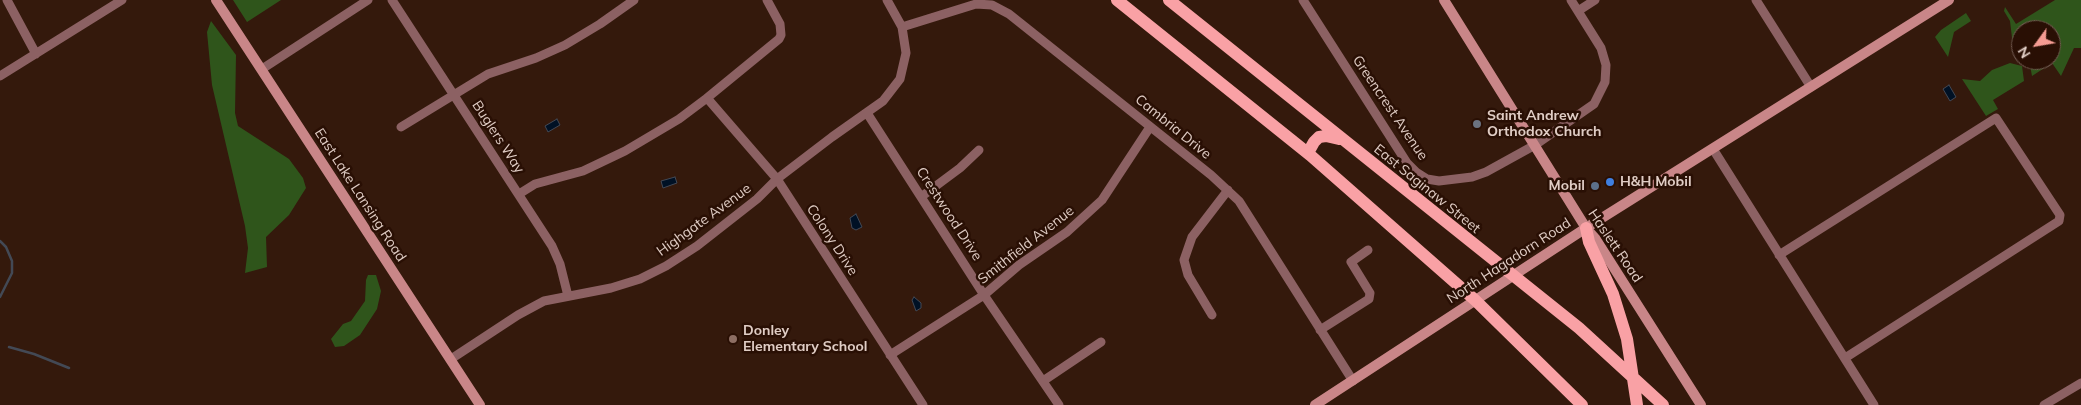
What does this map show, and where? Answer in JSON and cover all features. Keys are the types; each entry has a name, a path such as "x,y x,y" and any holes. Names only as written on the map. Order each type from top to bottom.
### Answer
{"main road":[{"name":"East Lake Lansing Road","path":"216,0 480,405"},
{"path":"1117,0 1310,155 1475,300 1582,405"},
{"name":"East Saginaw Street","path":"1169,0 1579,328 1663,405"},
{"name":"Haslett Road","path":"1444,0 1586,228 1595,238 1701,405"},
{"name":"North Hagadorn Road","path":"1315,405 1586,228 1949,0"},
{"path":"1310,155 1311,146 1319,137 1326,136 1342,140"},
{"path":"1586,228 1618,308 1627,339 1638,405"}],"street":[{"path":"7,0 36,54"},
{"path":"0,76 122,0"},
{"path":"262,69 368,0"},
{"name":"Buglers Way","path":"392,0 552,246 560,264 568,296"},
{"path":"401,127 488,74 536,58 565,44 600,24 634,0"},
{"path":"519,194 535,184 583,171 625,151 679,119 707,98 774,45 781,35 780,24 767,0"},
{"path":"887,0 902,27"},
{"name":"Greencrest Avenue","path":"1303,0 1407,163 1427,179 1439,181 1472,177 1486,172 1536,146 1594,104 1605,82 1606,65 1601,48 1571,0"},
{"path":"1578,11 1595,0"},
{"path":"1756,0 1811,87"},
{"name":"Cambria Drive","path":"902,27 976,4 1000,8 1228,190 1239,201 1353,381"},
{"name":"Highgate Avenue","path":"451,359 534,306 568,296 610,289 640,279 666,266 697,246 832,136 883,101 900,79 906,53 902,27"},
{"name":"Colony Drive","path":"707,98 777,179 923,405"},
{"name":"Crestwood Drive","path":"867,113 984,294 1059,405"},
{"path":"1780,255 1997,118 2061,219 1845,358"},
{"name":"Smithfield Avenue","path":"890,355 984,294 1025,260 1068,232 1102,200 1150,128"},
{"path":"921,197 960,168 979,150"},
{"path":"1713,150 1874,405"},
{"path":"1212,315 1188,275 1184,260 1192,237 1228,190"},
{"path":"1320,330 1369,299 1370,293 1351,262 1368,250"},
{"path":"1043,381 1102,342"},
{"path":"2044,405 2081,383"}],"green space":[{"path":"233,0 281,0 247,22"},
{"path":"2055,0 2081,0 2081,48 2074,48 2061,76 2057,70 2061,70 2061,20 2022,20"},
{"path":"2005,7 2013,20 2011,20 2011,29 2010,21 2004,11"},
{"path":"1966,13 1971,21 1954,32 1948,57 1935,37 1941,30"},
{"path":"211,21 236,55 235,113 238,126 289,159 303,178 306,188 289,215 266,237 267,267 245,273 248,248 245,226 212,85 207,32"},
{"path":"2011,63 2011,70 2023,70 2024,81 1993,100 1998,109 1986,116 1962,79 1980,81 1992,70"},
{"path":"2031,70 2041,70 2032,76"},
{"path":"368,275 376,275 381,291 377,309 360,335 344,346 335,347 331,339 343,324 351,321 365,301"}],"water":[{"path":"1949,85 1956,97 1950,101 1943,89"},
{"path":"557,119 560,125 548,132 545,126"},
{"path":"675,177 677,183 663,188 661,181"},
{"path":"856,214 862,227 856,230 852,228 850,218"},
{"path":"914,297 921,303 921,308 916,311 912,300"}],"waterway":[{"path":"0,241 6,247 12,261 12,273 0,297"},
{"path":"9,347 34,354 69,368"}],"place":[{"name":"Saint Andrew Orthodox Church","path":"1477,124"},
{"name":"H&H Mobil","path":"1610,182"},
{"name":"Mobil","path":"1595,186"},
{"name":"Donley Elementary School","path":"733,339"}]}
